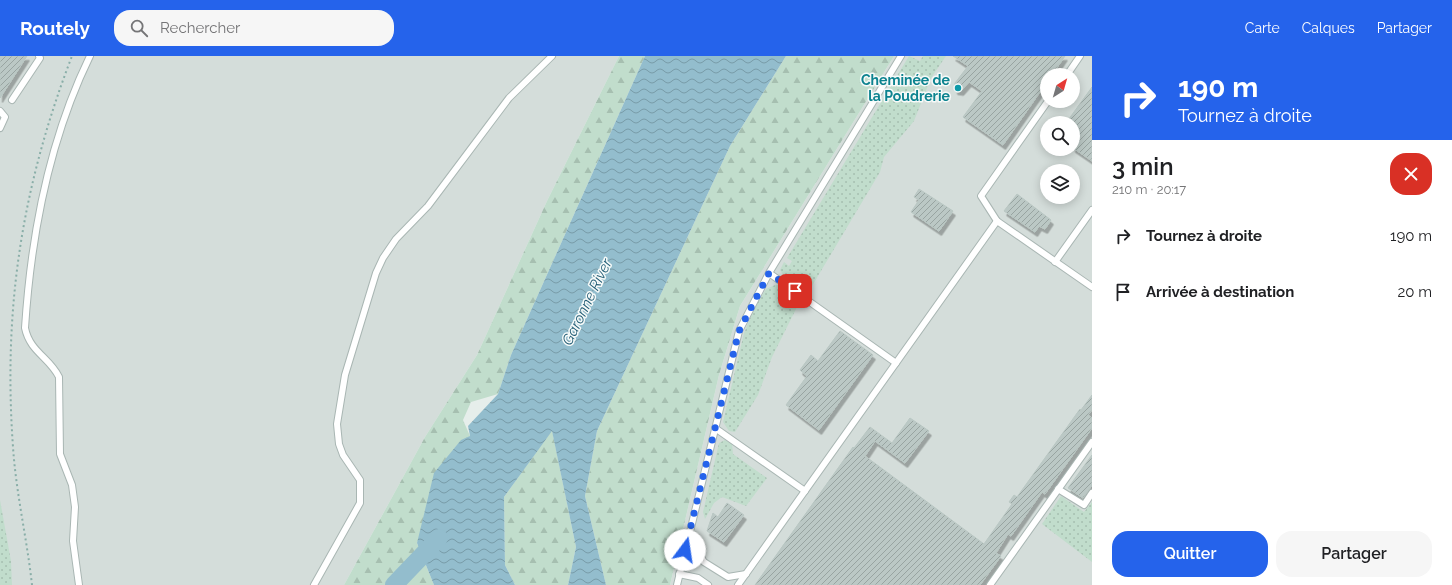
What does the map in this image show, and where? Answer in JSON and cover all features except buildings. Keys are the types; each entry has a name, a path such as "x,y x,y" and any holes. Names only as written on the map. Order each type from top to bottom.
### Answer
{"lane":[{"path":"12,100 40,58 39,56"},
{"path":"79,585 73,541 75,507 72,486 60,454 59,377 55,369 33,349 27,338 25,328 45,180 63,118 74,88 90,56"},
{"path":"314,585 360,502 360,480 343,456 338,444 337,424 345,375 376,273 383,258 396,239 428,206 509,98 552,56"},
{"path":"677,585 739,331 769,273 901,56"},
{"path":"1072,68 1080,56"},
{"path":"1043,108 981,196 997,221 1092,287"},
{"path":"0,111 5,117 0,128"},
{"path":"1055,262 1092,210"},
{"path":"738,585 997,221"},
{"path":"769,273 896,363"},
{"path":"715,428 805,491"},
{"path":"990,585 1092,442"},
{"path":"1058,489 1084,505 1092,493"},
{"path":"688,538 704,562 728,577 746,574"},
{"path":"679,574 698,578 708,585"}],"shaded area":[{"path":"0,56 619,56 547,201 477,355 425,437 344,585 0,585"},
{"path":"894,56 1092,56 1092,585 670,585 719,375 740,306"}],"green space":[{"path":"619,56 645,56 511,355 498,394 471,402 463,420 470,436 417,543 434,585 344,585 425,437 477,355 547,201"},
{"path":"786,56 894,56 740,306 719,375 670,585 606,585 585,496 597,431 730,146"},
{"path":"909,56 920,61 923,56 946,56 931,78 914,121 884,157 880,172 812,286 805,291 784,276 780,270 784,262 789,266 792,261 787,258"},
{"path":"775,285 782,285 801,299 772,357 758,395 735,432 729,431 723,422 744,333 755,307 766,289"},
{"path":"552,430 576,547 568,585 515,585 505,565 504,497"},
{"path":"725,440 732,444 733,454 767,478 746,506 722,497 714,503 705,519 703,512 719,443"},
{"path":"1061,496 1084,512 1092,502 1092,562 1042,524"},
{"path":"0,500 11,561 12,585 0,585"}],"water":[{"name":"Garonne River","path":"645,56 786,56 730,146 597,431 585,496 606,585 568,585 576,547 552,431 504,497 505,565 515,585 434,585 417,543 434,473 461,440 470,436 468,426 498,394 511,355"}],"waterway":[{"path":"394,585 439,538"}],"place":[{"name":"Cheminée de la Poudrerie","path":"958,88"}],"route":[{"path":"685,550 739,331 769,273 795,291"}]}
